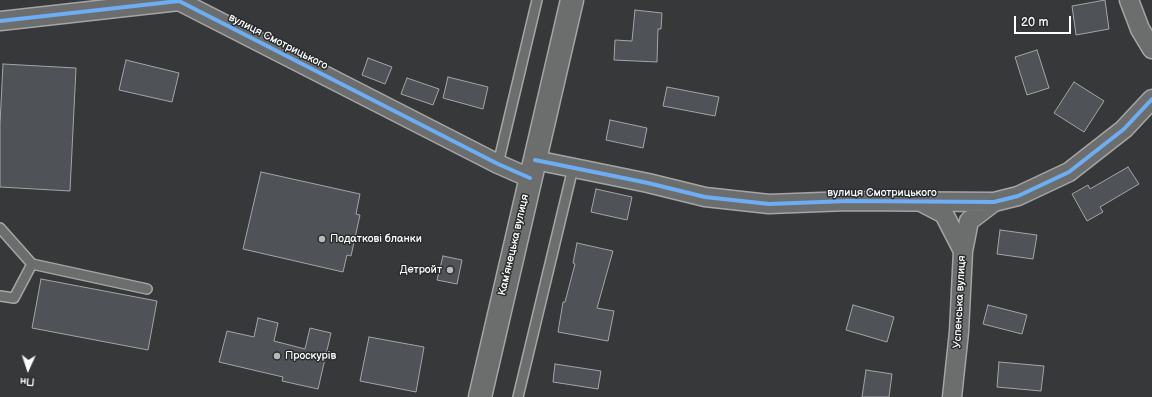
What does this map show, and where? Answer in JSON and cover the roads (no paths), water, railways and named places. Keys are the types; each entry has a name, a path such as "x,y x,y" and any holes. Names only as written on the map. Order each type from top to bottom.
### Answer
{"main road":[{"name":"Камʼянецька вулиця","path":"480,397 572,0"}],"street":[{"path":"1129,0 1140,29 1152,49"},
{"name":"вулиця Смотрицького","path":"0,21 178,1 498,164 532,169 572,168 648,183 705,197 769,204 848,201 994,202 1018,196 1069,172 1124,129 1152,99"},
{"name":"Успенська вулиця","path":"920,202 944,214 963,251 959,332 952,397"},
{"path":"963,251 968,221 994,202"}],"lane":[{"path":"498,164 537,0"},
{"path":"518,397 572,168"},
{"path":"0,228 32,264 146,289"},
{"path":"0,296 14,298 32,264"}],"place":[{"name":"Податкові бланки","path":"322,239"},
{"name":"Детройт","path":"450,270"},
{"name":"Проскурів","path":"277,356"}]}
